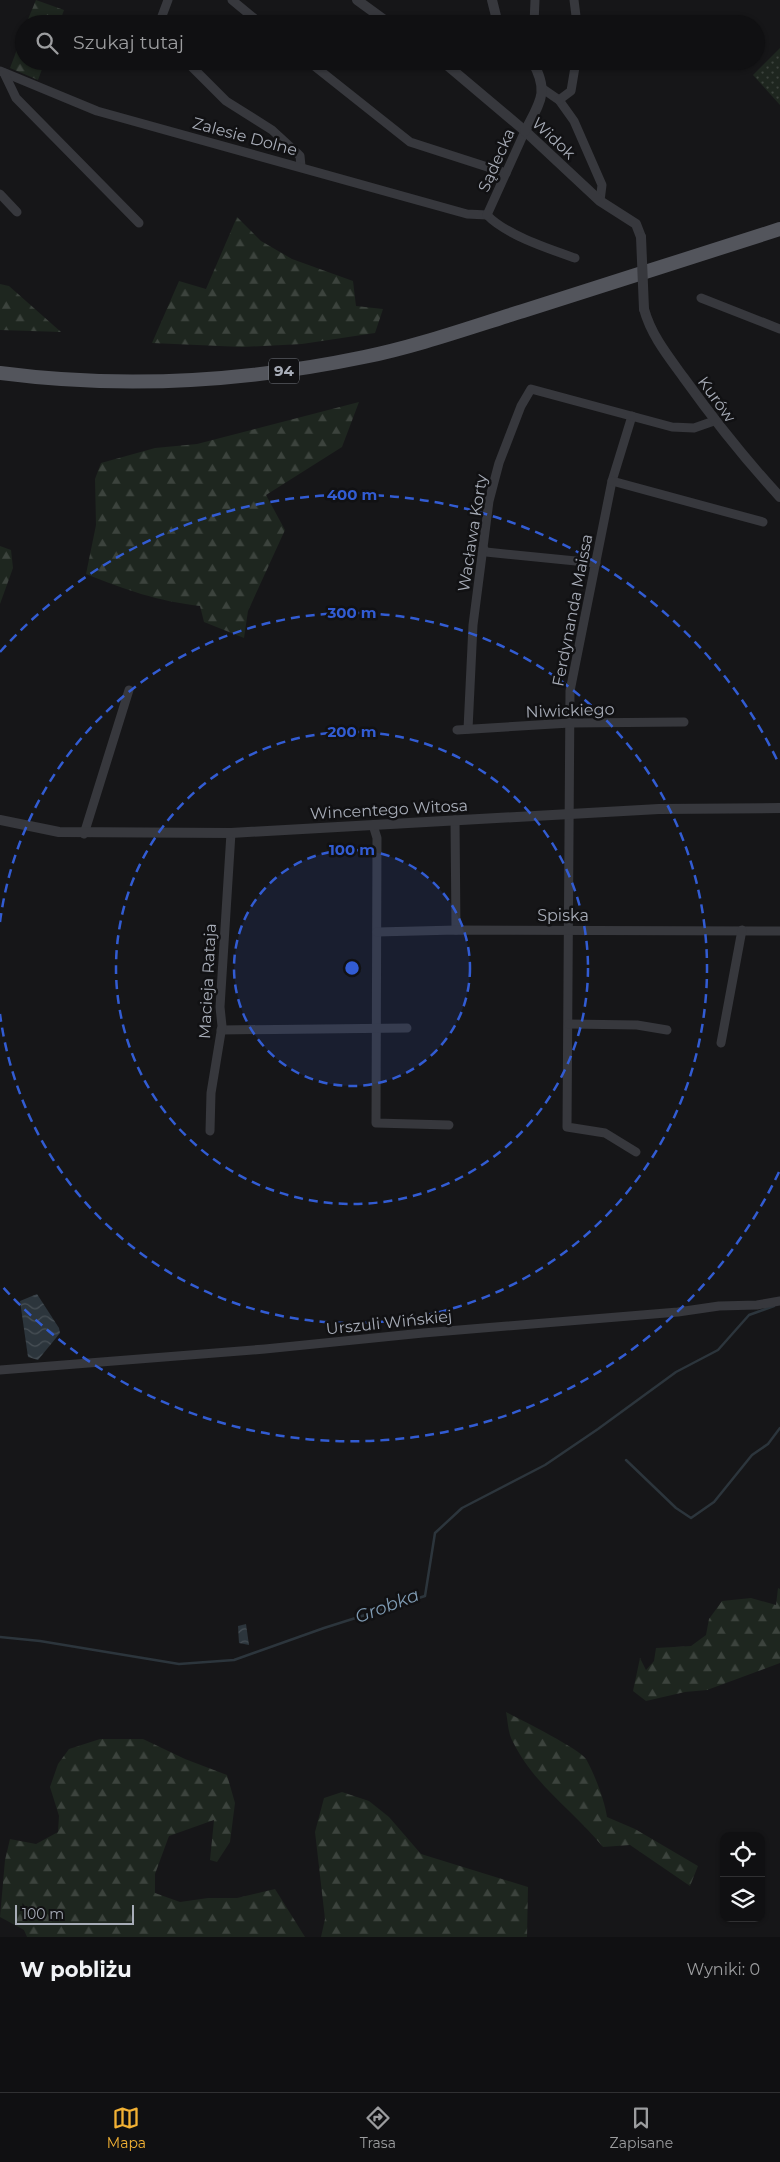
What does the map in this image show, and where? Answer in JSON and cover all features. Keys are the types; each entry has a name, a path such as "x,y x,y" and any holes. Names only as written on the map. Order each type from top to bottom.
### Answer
{"main road":[{"name":"94","path":"0,373 85,381 192,381 238,377 365,357 433,339 780,229"}],"street":[{"path":"162,15 168,0"},
{"path":"232,0 251,15"},
{"path":"356,0 377,15"},
{"path":"492,0 496,15"},
{"path":"534,15 535,0"},
{"path":"574,0 576,15"},
{"path":"195,70 226,100 272,130 291,147 300,156 301,166"},
{"path":"319,70 410,142 506,173"},
{"name":"Widok","path":"453,70 525,131 600,201 636,224 641,238"},
{"path":"537,70 544,89 560,100 574,121 602,185 600,201"},
{"path":"560,100 571,91 574,70"},
{"path":"2,72 16,98 139,223"},
{"name":"Zalesie Dolne","path":"2,72 97,111 301,166 467,214 487,215"},
{"name":"Sądecka","path":"487,215 544,89"},
{"path":"0,194 17,212"},
{"path":"487,215 495,223 550,249 575,258"},
{"name":"Kurów","path":"641,238 644,309 648,325 714,421 735,448 780,497"},
{"path":"701,298 780,329"},
{"name":"Wacława Korty","path":"468,729 473,625 489,501 499,463 522,406 531,389 684,429 700,427 714,421"},
{"name":"Ferdynanda Maissa","path":"632,416 612,481 570,691 567,1128 605,1133 636,1152"},
{"path":"612,481 763,522"},
{"path":"484,548 486,552 596,563"},
{"path":"84,834 130,690"},
{"name":"Niwickiego","path":"457,730 570,724 684,722"},
{"name":"Wincentego Witosa","path":"0,820 59,832 84,834 231,833 659,809 780,808"},
{"path":"455,820 456,930"},
{"path":"372,825 377,838 376,1123 449,1125"},
{"name":"Macieja Rataja","path":"210,1131 211,1093 221,1030 220,1007 231,833"},
{"name":"Spiska","path":"377,932 456,930 780,931"},
{"path":"722,1043 742,930"},
{"path":"569,1024 637,1025 667,1030"},
{"path":"221,1030 407,1028"},
{"name":"Urszuli Wińskiej","path":"0,1370 265,1350 423,1333 678,1312 719,1306 757,1305 780,1301"}],"green space":[{"path":"36,0 64,10 62,15 30,15"},
{"path":"780,48 780,105 753,75 758,70 765,70 765,63"},
{"path":"15,55 15,70 42,70 38,80 10,68"},
{"path":"237,217 261,241 292,259 353,281 356,306 383,309 375,333 302,344 242,347 152,343 179,281 206,289"},
{"path":"0,284 9,286 61,332 0,330"},
{"path":"359,402 342,447 266,495 285,530 248,611 244,638 204,622 200,606 142,594 86,574 96,525 95,479 101,463 155,448 197,444"},
{"path":"0,546 11,550 13,568 0,604"},
{"path":"778,1588 780,1589 780,1663 707,1690 685,1692 646,1701 633,1691 640,1658 646,1670 654,1661 656,1648 691,1646 706,1635 709,1619 722,1601 751,1598 776,1605"},
{"path":"506,1712 561,1741 581,1754 586,1759 596,1779 607,1817 635,1829 698,1866 690,1886 630,1845 603,1847 543,1785 532,1771 513,1742"},
{"path":"100,1739 143,1739 185,1759 227,1775 235,1803 230,1842 217,1862 210,1860 214,1820 169,1836 155,1874 155,1893 180,1902 208,1898 237,1898 275,1889 305,1937 27,1937 24,1930 0,1917 5,1860 10,1839 36,1844 58,1832 59,1816 50,1787 58,1764 69,1749"},
{"path":"342,1792 369,1801 389,1817 421,1854 528,1887 527,1937 321,1937 325,1919 315,1832 324,1798"}],"water":[{"path":"37,1294 59,1328 60,1333 38,1360 28,1357 20,1301"},
{"path":"246,1624 249,1645 239,1643 238,1626"}],"waterway":[{"name":"Grobka","path":"0,1637 40,1641 179,1664 234,1660 324,1628 425,1596 435,1533 462,1508 545,1465 676,1372 718,1350 749,1315 774,1306"},
{"path":"626,1460 676,1508 691,1518 714,1502 752,1455 768,1444 780,1428"}]}
